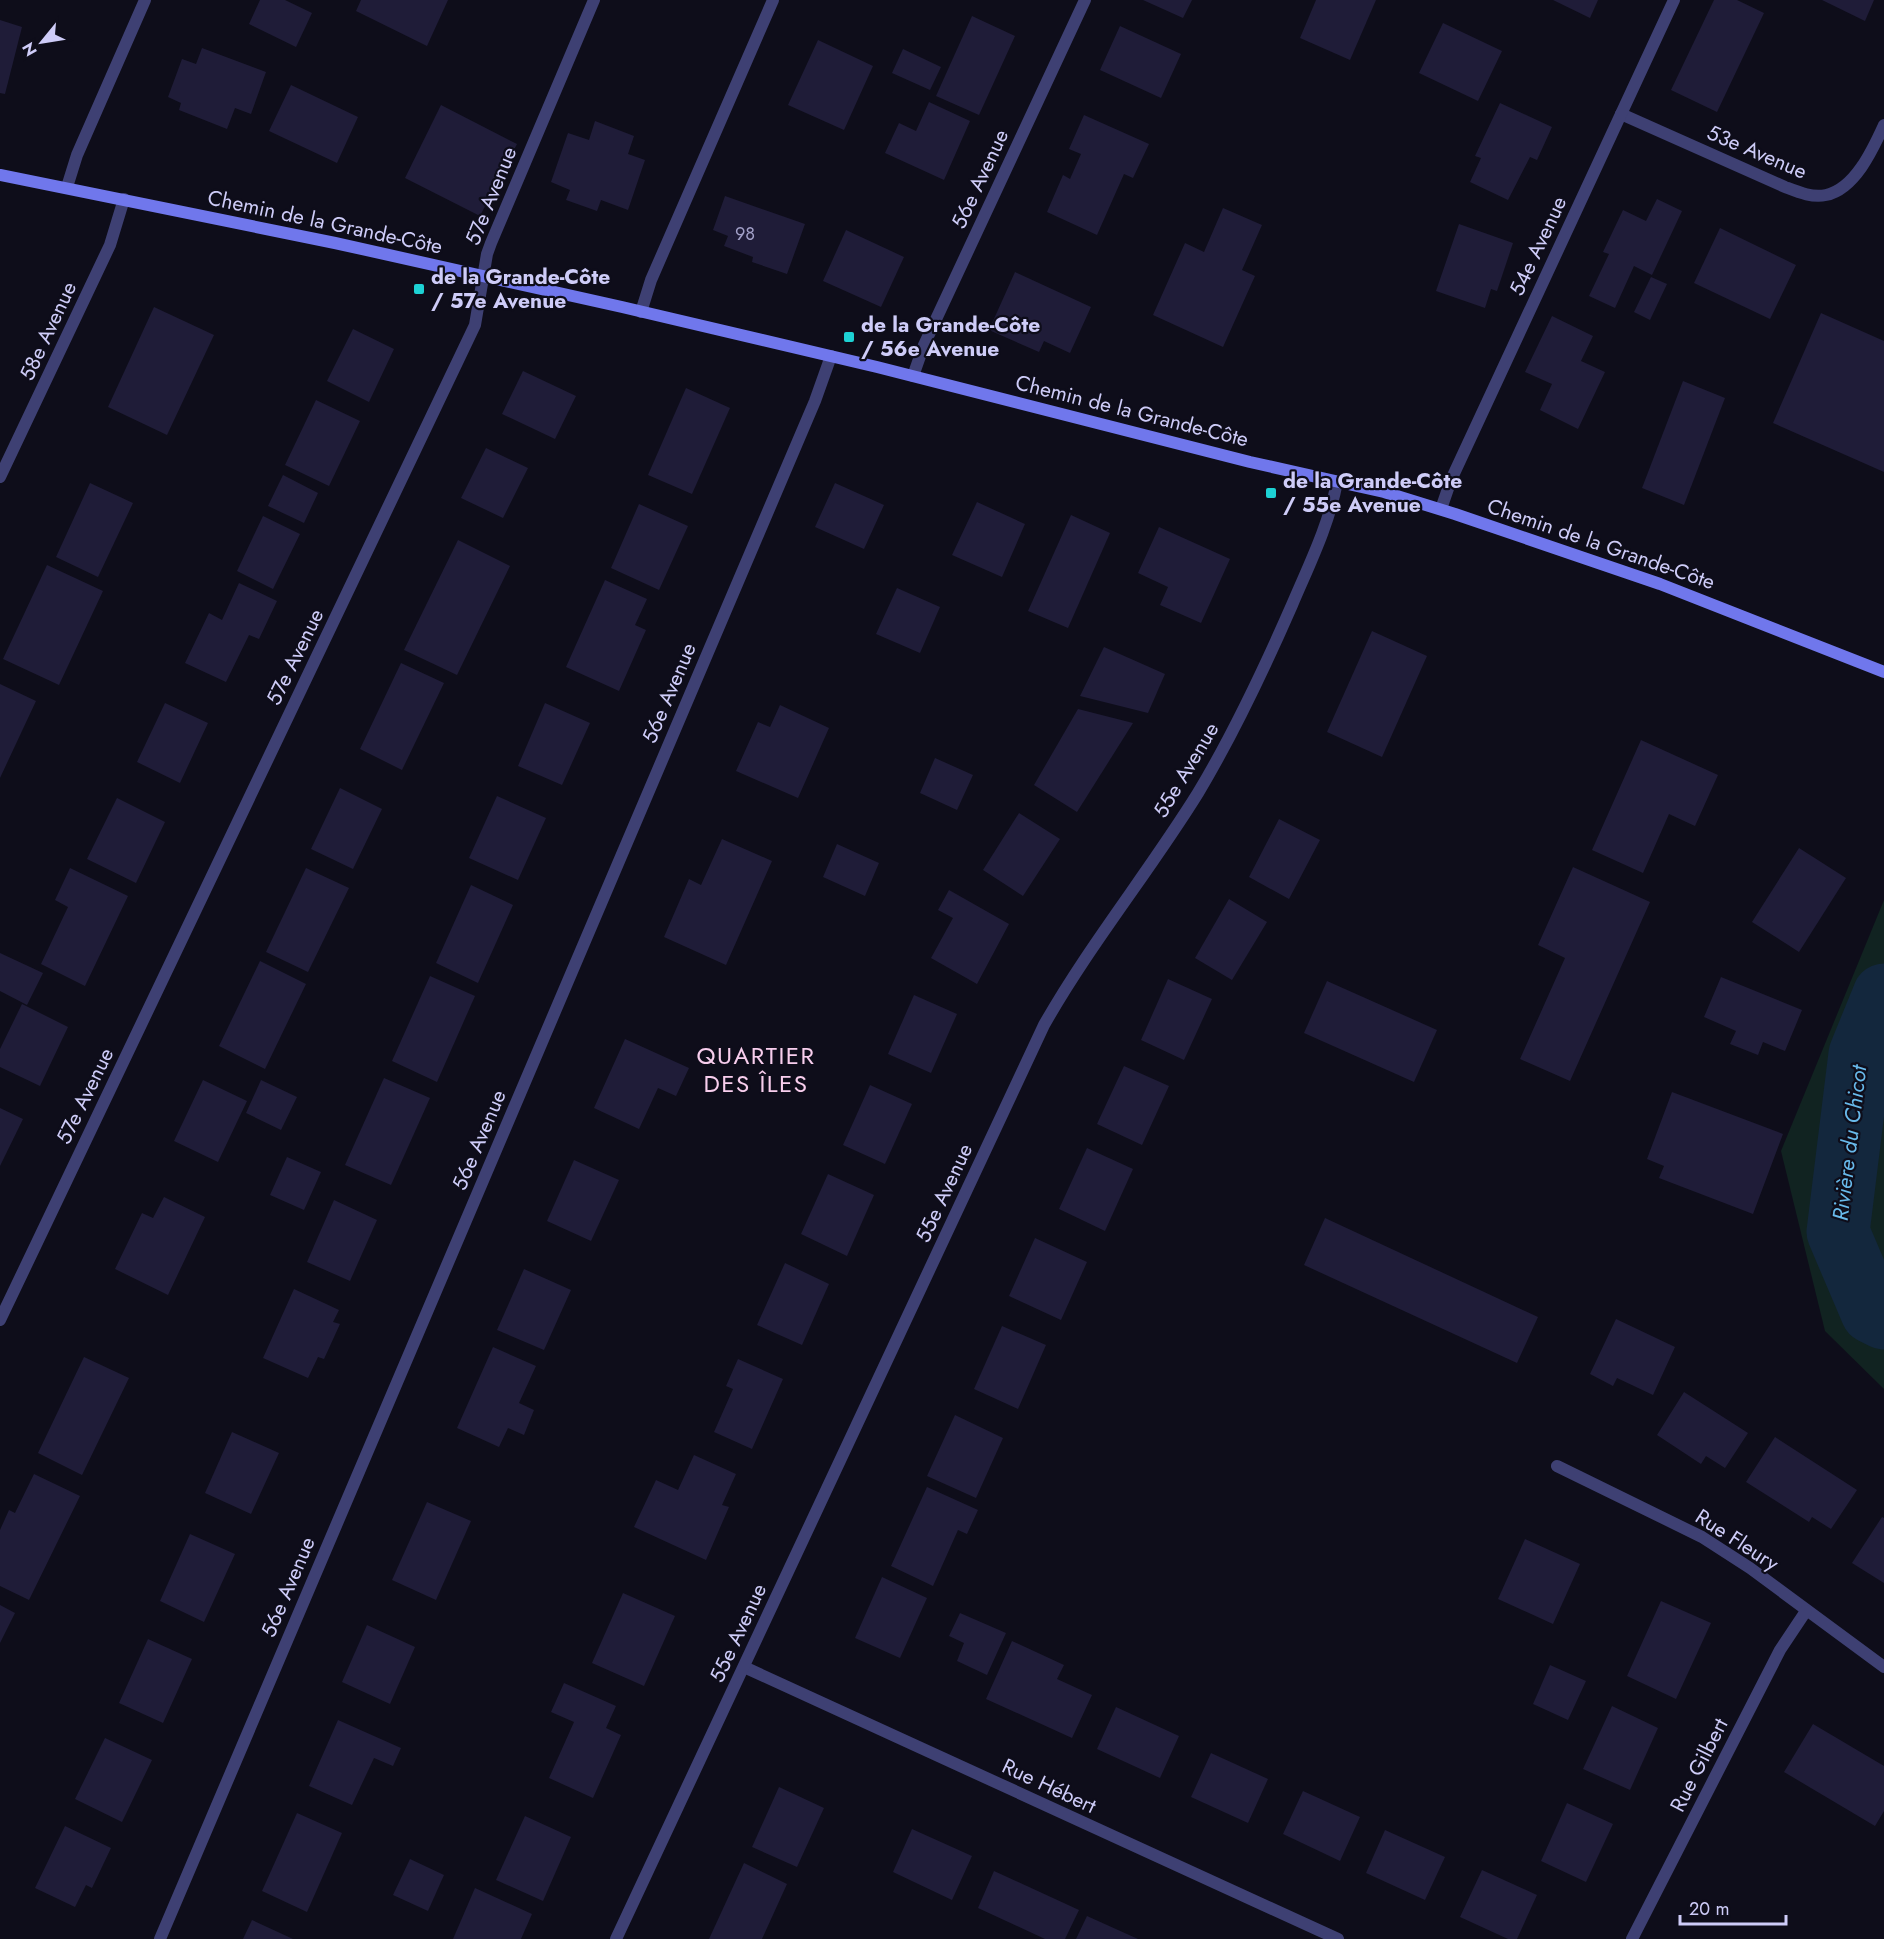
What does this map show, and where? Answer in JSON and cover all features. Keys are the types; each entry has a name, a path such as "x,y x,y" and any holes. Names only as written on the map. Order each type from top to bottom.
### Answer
{"main road":[{"name":"Chemin de la Grande-Côte","path":"0,175 335,243 641,312 831,356 1384,492 1660,584 1884,672"}],"street":[{"path":"67,188 77,155 145,0"},
{"name":"57e Avenue","path":"0,1320 472,331 491,243 594,0"},
{"path":"641,312 651,280 773,0"},
{"name":"56e Avenue","path":"913,376 924,345 1085,0"},
{"name":"54e Avenue","path":"1441,510 1451,480 1474,429 1674,0"},
{"name":"53e Avenue","path":"1621,114 1785,187 1813,196 1824,196 1835,192 1854,176 1872,152 1884,124"},
{"name":"58e Avenue","path":"0,477 110,245 124,199"},
{"name":"56e Avenue","path":"160,1939 816,401 831,356"},
{"name":"55e Avenue","path":"615,1939 1044,1025 1071,979 1197,794 1230,737 1280,633 1325,529 1333,506 1337,482"},
{"name":"Rue Fleury","path":"1557,1466 1702,1537 1750,1568 1884,1667"},
{"name":"Rue Gilbert","path":"1632,1939 1780,1650 1806,1611"},
{"name":"Rue Hébert","path":"744,1667 1338,1939"}],"green space":[{"path":"1884,900 1884,1389 1825,1331 1781,1151"}],"building":[{"path":"260,0 285,0 312,13 296,47 249,24"},
{"path":"361,0 448,0 427,46 356,11"},
{"path":"1143,0 1192,0 1183,18"},
{"path":"1316,0 1376,0 1350,60 1300,38"},
{"path":"1553,0 1598,0 1590,18"},
{"path":"1714,0 1737,0 1764,13 1717,112 1671,90"},
{"path":"1822,0 1874,0 1865,21"},
{"path":"972,16 1015,36 979,115 936,96"},
{"path":"0,20 22,27 5,94 0,93"},
{"path":"1443,23 1502,51 1478,101 1419,73"},
{"path":"1120,26 1181,54 1161,98 1100,70"},
{"path":"818,40 873,66 844,130 788,105"},
{"path":"202,48 266,72 251,114 235,108 227,129 179,110 181,103 168,97 182,59 196,64"},
{"path":"903,49 941,67 930,90 892,73"},
{"path":"291,85 358,117 337,163 269,131"},
{"path":"929,102 970,121 944,180 885,153 899,123 916,131"},
{"path":"1500,103 1552,127 1537,160 1530,157 1508,200 1470,182 1481,158 1475,156"},
{"path":"441,105 517,144 480,216 405,178"},
{"path":"1084,115 1149,144 1133,178 1124,174 1097,235 1047,212 1063,175 1070,179 1081,154 1069,149"},
{"path":"595,121 634,136 628,154 645,160 628,210 601,200 597,211 566,200 570,190 551,182 568,133 589,140"},
{"path":"725,196 805,224 787,274 752,262 753,257 724,246 728,236 713,230"},
{"path":"1657,199 1682,211 1652,275 1634,266 1615,308 1589,296 1609,254 1603,252 1623,210 1646,221"},
{"path":"1223,208 1262,225 1242,270 1255,276 1223,347 1153,315 1185,243 1204,252"},
{"path":"1459,224 1513,243 1497,291 1491,289 1485,308 1436,291"},
{"path":"1720,228 1796,265 1770,319 1694,283"},
{"path":"846,230 904,257 881,307 823,281"},
{"path":"1015,272 1091,307 1070,353 1044,341 1039,352 989,330"},
{"path":"1651,277 1667,284 1650,320 1634,312"},
{"path":"154,307 214,335 167,435 108,407"},
{"path":"1821,313 1884,341 1884,472 1773,423"},
{"path":"1552,316 1593,336 1581,361 1605,372 1578,429 1540,410 1552,384 1525,372"},
{"path":"353,329 394,349 369,402 327,381"},
{"path":"523,371 576,396 555,439 502,414"},
{"path":"1683,381 1725,398 1684,505 1642,488"},
{"path":"686,388 730,408 692,494 648,475"},
{"path":"316,400 360,421 329,486 285,465"},
{"path":"486,448 528,468 503,518 461,498"},
{"path":"283,475 318,493 304,523 268,506"},
{"path":"90,483 133,503 98,577 56,557"},
{"path":"835,483 884,505 864,549 815,527"},
{"path":"977,502 1025,524 1002,577 952,555"},
{"path":"639,504 688,526 659,590 611,568"},
{"path":"1071,515 1110,533 1068,628 1028,611"},
{"path":"263,516 300,534 273,589 237,571"},
{"path":"1159,527 1230,559 1201,623 1160,605 1168,587 1138,573"},
{"path":"458,540 510,566 457,675 404,650"},
{"path":"47,565 103,591 59,685 3,659"},
{"path":"605,580 647,599 635,625 646,630 619,691 566,667"},
{"path":"239,583 277,601 259,639 249,635 226,682 185,663 209,613 222,620"},
{"path":"897,588 940,607 920,653 876,634"},
{"path":"1372,631 1427,656 1382,757 1327,732"},
{"path":"1104,647 1165,674 1148,713 1080,696"},
{"path":"401,663 444,683 402,770 360,749"},
{"path":"0,684 36,701 0,778"},
{"path":"165,703 208,723 180,783 137,762"},
{"path":"545,703 590,723 562,785 518,766"},
{"path":"780,705 829,728 798,798 736,771 758,722 770,727"},
{"path":"1078,709 1133,723 1077,812 1034,785"},
{"path":"1641,740 1718,775 1695,826 1669,814 1643,873 1592,850"},
{"path":"935,758 973,775 957,810 920,793"},
{"path":"340,788 382,809 353,869 311,849"},
{"path":"497,796 546,818 518,880 469,858"},
{"path":"117,798 165,822 136,883 87,859"},
{"path":"1019,813 1060,839 1023,896 983,870"},
{"path":"1279,819 1320,840 1289,899 1249,877"},
{"path":"722,839 772,861 726,965 664,937 689,879 701,885"},
{"path":"837,844 879,863 865,896 823,877"},
{"path":"1799,848 1846,878 1799,952 1752,922"},
{"path":"1573,867 1650,902 1570,1081 1520,1059 1565,958 1538,945"},
{"path":"70,868 128,896 85,986 41,964 68,907 55,900"},
{"path":"306,868 349,888 308,972 266,952"},
{"path":"471,885 513,905 478,983 436,963"},
{"path":"949,890 1009,924 977,984 931,958 953,918 938,910"},
{"path":"1229,899 1267,922 1232,980 1195,958"},
{"path":"0,953 43,973 27,1005 0,991"},
{"path":"260,961 306,984 265,1069 219,1046"},
{"path":"430,976 475,996 437,1082 392,1061"},
{"path":"1721,977 1802,1010 1785,1051 1763,1042 1758,1055 1730,1044 1736,1031 1704,1017"},
{"path":"1168,979 1212,999 1184,1060 1141,1040"},
{"path":"1327,981 1437,1030 1414,1082 1304,1033"},
{"path":"914,995 957,1014 931,1073 888,1054"},
{"path":"22,1004 68,1027 40,1086 0,1067 0,1049"},
{"path":"625,1039 689,1068 676,1096 658,1088 639,1129 594,1108"},
{"path":"1124,1066 1169,1086 1142,1145 1097,1124"},
{"path":"384,1078 430,1098 391,1185 345,1165"},
{"path":"203,1080 247,1101 218,1162 174,1141"},
{"path":"261,1080 297,1097 281,1130 246,1113"},
{"path":"870,1085 912,1104 885,1164 843,1145"},
{"path":"1672,1092 1783,1134 1753,1214 1659,1178 1664,1166 1647,1159"},
{"path":"0,1108 23,1119 0,1166"},
{"path":"1087,1148 1133,1169 1105,1231 1059,1209"},
{"path":"287,1157 321,1172 304,1210 270,1195"},
{"path":"574,1160 619,1180 591,1241 547,1221"},
{"path":"828,1174 874,1195 847,1256 801,1234"},
{"path":"164,1197 205,1217 168,1295 115,1269 142,1213 153,1218"},
{"path":"334,1200 377,1220 350,1281 307,1262"},
{"path":"1325,1218 1538,1317 1517,1363 1304,1265"},
{"path":"1035,1238 1087,1262 1061,1320 1009,1296"},
{"path":"785,1263 829,1284 802,1345 757,1325"},
{"path":"524,1269 571,1290 544,1350 497,1330"},
{"path":"294,1289 339,1310 333,1322 340,1324 324,1359 318,1357 308,1378 263,1358"},
{"path":"1616,1319 1675,1347 1653,1395 1617,1378 1613,1386 1590,1374"},
{"path":"1002,1326 1046,1345 1018,1409 974,1389"},
{"path":"493,1347 536,1366 519,1403 534,1410 524,1435 508,1428 499,1447 457,1428"},
{"path":"84,1357 129,1378 82,1475 38,1453"},
{"path":"738,1359 783,1379 752,1449 714,1432 733,1389 726,1386"},
{"path":"1684,1392 1748,1433 1725,1468 1706,1456 1701,1464 1657,1435"},
{"path":"955,1415 1003,1438 976,1498 927,1476"},
{"path":"232,1432 279,1453 251,1514 205,1493"},
{"path":"1775,1437 1857,1490 1831,1529 1812,1517 1809,1522 1746,1482"},
{"path":"694,1455 736,1474 722,1505 729,1507 706,1560 634,1527 656,1480 678,1490"},
{"path":"34,1474 80,1496 29,1600 0,1586 0,1530 9,1510 15,1513"},
{"path":"927,1487 978,1510 967,1534 958,1530 933,1586 891,1566"},
{"path":"427,1502 471,1521 436,1600 392,1580"},
{"path":"1882,1517 1884,1518 1884,1583 1852,1563"},
{"path":"190,1534 235,1554 204,1622 160,1601"},
{"path":"1525,1539 1580,1564 1553,1624 1498,1599"},
{"path":"882,1577 927,1598 900,1658 855,1638"},
{"path":"623,1593 675,1616 644,1686 592,1663"},
{"path":"1661,1601 1711,1623 1676,1699 1627,1676"},
{"path":"0,1605 15,1613 0,1643"},
{"path":"960,1613 1006,1633 987,1675 957,1661 964,1643 949,1636"},
{"path":"367,1625 415,1647 390,1704 342,1682"},
{"path":"148,1639 192,1659 163,1723 119,1703"},
{"path":"1012,1641 1064,1665 1057,1679 1092,1695 1072,1738 986,1699"},
{"path":"1550,1665 1586,1681 1568,1720 1533,1704"},
{"path":"564,1683 616,1706 606,1728 621,1735 593,1798 549,1778 574,1722 551,1712"},
{"path":"1612,1706 1658,1728 1630,1790 1583,1769"},
{"path":"1116,1707 1179,1736 1160,1778 1097,1749"},
{"path":"338,1720 401,1748 393,1766 374,1758 352,1805 309,1786"},
{"path":"1813,1724 1884,1766 1884,1811 1875,1826 1784,1772"},
{"path":"105,1738 152,1760 122,1822 75,1799"},
{"path":"1211,1753 1268,1779 1248,1823 1191,1797"},
{"path":"779,1787 824,1808 797,1867 752,1847"},
{"path":"1303,1791 1360,1817 1340,1861 1283,1834"},
{"path":"1567,1803 1613,1824 1586,1882 1541,1861"},
{"path":"297,1813 342,1833 307,1912 262,1891"},
{"path":"525,1816 571,1837 543,1901 496,1880"},
{"path":"65,1826 111,1848 92,1888 86,1885 75,1907 35,1888"},
{"path":"912,1829 972,1856 952,1900 893,1872"},
{"path":"1385,1830 1445,1857 1425,1900 1366,1873"},
{"path":"410,1859 444,1875 428,1911 393,1895"},
{"path":"744,1863 787,1884 762,1939 709,1939"},
{"path":"1482,1870 1537,1895 1517,1939 1508,1939 1460,1917"},
{"path":"994,1871 1079,1910 1065,1939 1045,1939 978,1908"},
{"path":"475,1888 532,1914 521,1939 453,1939"},
{"path":"1087,1916 1138,1939 1076,1939"},
{"path":"252,1920 293,1939 243,1939"}],"waterway":[{"name":"Rivière du Chicot","path":"1884,995 1860,1054 1838,1232 1872,1312 1884,1318"}],"place":[{"name":"de la Grande-Côte / 57e Avenue","path":"419,289"},
{"name":"de la Grande-Côte / 56e Avenue","path":"849,337"},
{"name":"de la Grande-Côte / 55e Avenue","path":"1271,493"}],"district":[{"name":"QUARTIER DES ÎLES","path":"756,1069"}]}
